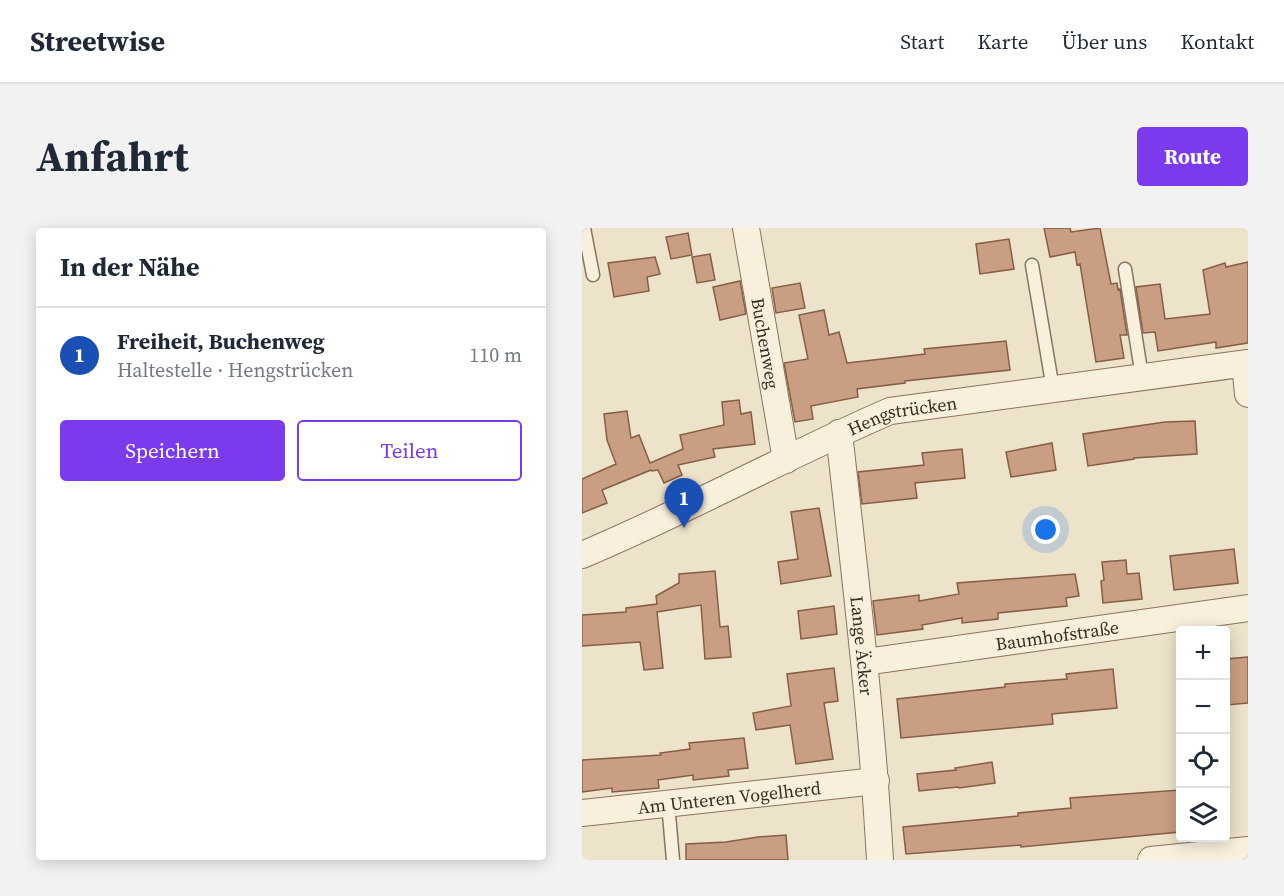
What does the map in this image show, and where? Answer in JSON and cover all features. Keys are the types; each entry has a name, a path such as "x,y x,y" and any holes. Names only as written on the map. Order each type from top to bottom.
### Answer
{"street":[{"name":"Buchenweg","path":"746,228 786,460"},
{"name":"Hengstrücken","path":"582,555 677,513 839,433 890,411 1247,363"},
{"path":"1247,363 1248,394"},
{"name":"Lange Äcker","path":"839,433 865,662 876,781 880,860"},
{"name":"Baumhofstraße","path":"865,662 1248,608"},
{"name":"Am Unteren Vogelherd","path":"582,813 876,781"},
{"path":"1151,860 1248,850"}],"lane":[{"path":"584,228 593,274"},
{"path":"1032,265 1053,389"},
{"path":"1125,268 1142,377"},
{"path":"668,803 674,860"}],"building":[{"path":"1044,228 1070,228 1071,232 1100,228 1111,284 1117,283 1118,290 1120,289 1127,335 1120,335 1124,358 1096,362 1080,264 1077,265 1075,252 1050,257"},
{"path":"688,233 692,255 671,259 666,237"},
{"path":"1009,239 1014,269 980,274 976,244"},
{"path":"710,254 715,280 697,283 692,257"},
{"path":"655,257 660,274 647,277 649,291 614,297 608,263"},
{"path":"1248,262 1248,343 1216,348 1216,342 1158,351 1155,332 1143,333 1136,287 1160,284 1165,319 1210,314 1203,270 1225,263 1226,267"},
{"path":"740,281 746,314 720,320 713,287"},
{"path":"800,283 805,308 776,313 772,288"},
{"path":"824,310 829,335 839,332 847,363 925,354 924,349 1006,341 1010,370 905,381 905,383 857,389 858,397 811,406 813,419 795,422 784,363 808,359 799,315"},
{"path":"739,400 741,414 751,412 755,444 713,449 715,457 678,465 682,475 664,483 658,470 651,470 602,490 607,503 582,513 582,479 616,464 607,440 604,414 627,411 631,438 639,435 650,463 683,449 680,435 724,425 722,402"},
{"path":"1195,421 1197,454 1134,458 1088,466 1083,434 1165,422"},
{"path":"1052,443 1056,470 1011,477 1006,452"},
{"path":"962,449 965,478 915,483 917,498 862,504 858,472 924,465 922,453"},
{"path":"819,508 831,576 781,584 778,562 798,559 791,512"},
{"path":"1234,549 1238,583 1174,590 1170,556"},
{"path":"1126,560 1127,574 1139,573 1142,599 1103,603 1102,562"},
{"path":"715,571 720,627 728,626 731,657 705,659 701,605 657,612 663,668 644,670 640,642 582,646 582,615 626,612 626,608 657,604 656,596 679,583 679,574"},
{"path":"1075,574 1079,596 1066,598 1067,606 998,613 998,619 962,623 962,618 922,625 923,629 877,635 873,601 919,595 919,601 959,594 957,583"},
{"path":"834,606 837,634 801,639 798,611"},
{"path":"1248,657 1248,703 1230,705 1230,659"},
{"path":"834,668 838,701 824,703 833,759 796,764 790,725 756,730 753,713 791,706 787,674"},
{"path":"1113,669 1117,708 1052,714 1053,724 901,738 897,699 1005,687 1005,684 1067,679 1066,674"},
{"path":"744,738 748,768 728,770 729,776 693,780 693,775 658,780 659,788 612,792 612,788 582,792 582,760 661,755 660,753 690,749 689,743"},
{"path":"992,762 995,783 919,791 917,774 956,770 955,768"},
{"path":"1176,790 1176,832 1021,847 1021,845 906,854 903,827 1018,816 1018,813 1071,808 1070,798"},
{"path":"786,835 788,860 686,860 686,844"}],"place":[{"name":"Freiheit, Buchenweg","path":"684,528"}]}
